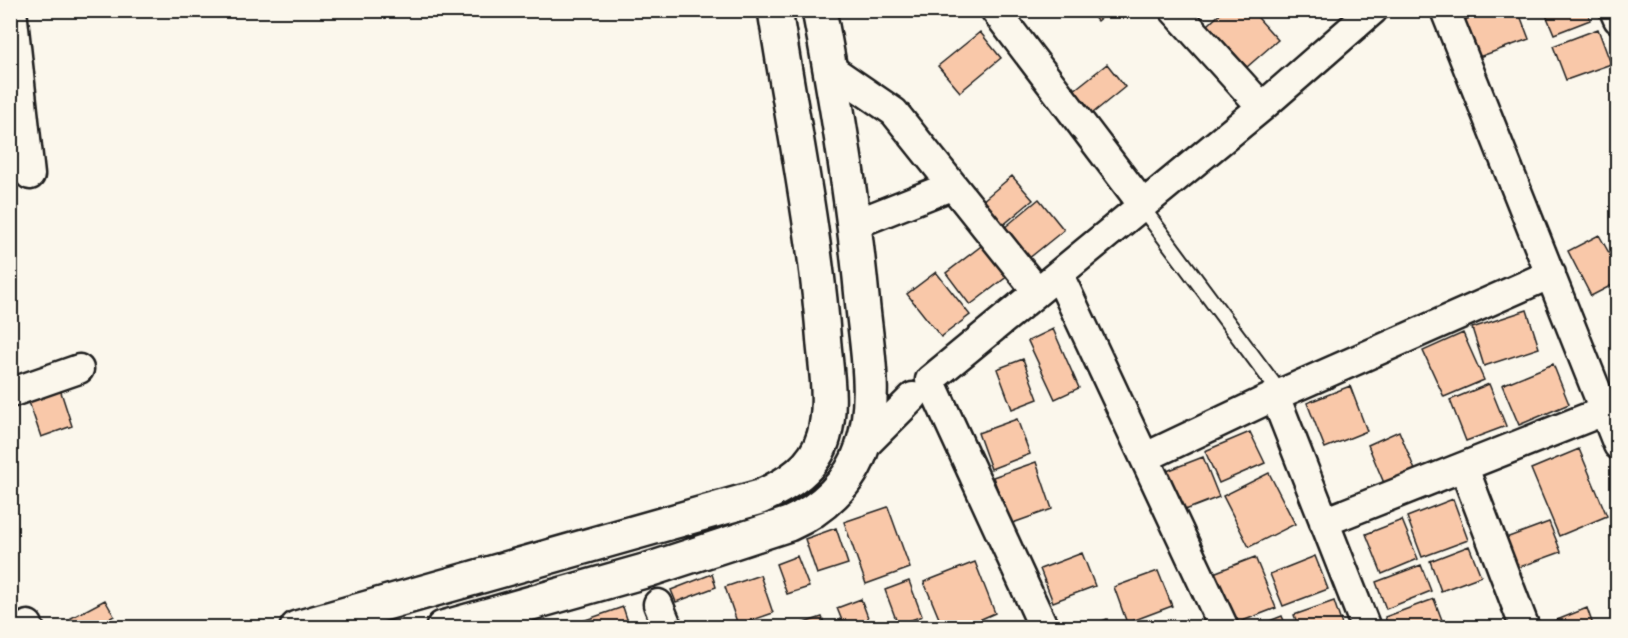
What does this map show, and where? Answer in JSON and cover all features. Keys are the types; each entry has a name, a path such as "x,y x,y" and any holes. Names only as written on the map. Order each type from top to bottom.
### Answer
{"main road":[{"path":"297,627 760,497 784,485 810,465 824,437 828,398 822,308 775,10"},
{"path":"443,627 580,589 778,528 810,514 841,485 862,448 872,391 855,224 819,10"},
{"path":"569,550 580,589"}],"street":[{"path":"12,10 17,103 30,175"},
{"path":"995,10 1142,206"},
{"path":"1174,10 1262,107"},
{"path":"862,448 921,389 1262,107 1373,10"},
{"path":"1445,10 1551,274 1611,407 1617,445"},
{"path":"830,68 894,112 951,186 1048,283 1146,457 1224,627"},
{"path":"855,224 951,186"},
{"path":"1146,457 1278,395 1551,274"},
{"path":"10,393 79,369"},
{"path":"921,389 1044,627"},
{"path":"1278,395 1324,522 1366,627"},
{"path":"1324,522 1464,468 1611,407"},
{"path":"1464,468 1525,627"}],"lane":[{"path":"1142,206 1278,395"}],"building":[{"path":"1088,10 1110,10 1097,21"},
{"path":"1224,10 1251,10 1278,40 1247,67 1208,25"},
{"path":"1490,10 1518,10 1529,39 1476,58 1462,21"},
{"path":"1544,10 1587,10 1590,20 1554,34"},
{"path":"1598,29 1611,64 1566,80 1553,46"},
{"path":"980,32 1001,58 960,92 938,66"},
{"path":"1107,64 1125,87 1088,117 1069,94"},
{"path":"10,121 24,179 10,182"},
{"path":"1012,176 1033,200 1002,226 982,201"},
{"path":"1039,199 1064,230 1023,263 998,233"},
{"path":"1599,235 1618,269 1618,282 1591,296 1568,251"},
{"path":"989,240 1013,272 970,305 946,273"},
{"path":"936,272 970,315 941,337 907,294"},
{"path":"1527,310 1539,348 1484,366 1472,328"},
{"path":"1053,329 1079,388 1055,399 1028,341"},
{"path":"1463,333 1484,380 1444,397 1423,351"},
{"path":"1023,359 1038,399 1012,409 997,369"},
{"path":"1553,364 1569,404 1519,425 1502,385"},
{"path":"1489,384 1506,426 1466,441 1450,400"},
{"path":"1350,386 1367,431 1325,448 1307,403"},
{"path":"60,389 72,426 41,437 28,399"},
{"path":"1017,419 1030,454 991,469 978,433"},
{"path":"1399,431 1415,470 1384,483 1368,445"},
{"path":"1250,432 1265,463 1219,483 1205,451"},
{"path":"1579,449 1607,516 1559,536 1531,469"},
{"path":"1203,457 1219,497 1175,514 1159,474"},
{"path":"1036,462 1052,509 1010,524 993,477"},
{"path":"1269,473 1295,524 1249,547 1223,496"},
{"path":"1453,499 1468,540 1422,557 1407,517"},
{"path":"888,507 910,568 866,584 844,522"},
{"path":"1402,520 1418,559 1382,574 1366,534"},
{"path":"1549,522 1561,552 1517,568 1506,538"},
{"path":"836,528 848,564 817,574 805,539"},
{"path":"1469,546 1481,576 1441,591 1430,561"},
{"path":"1082,553 1095,586 1053,602 1040,569"},
{"path":"797,556 809,587 787,594 776,564"},
{"path":"1315,556 1328,589 1283,606 1270,574"},
{"path":"1255,557 1276,608 1232,625 1211,574"},
{"path":"975,562 995,613 961,628 943,628 924,582"},
{"path":"1421,565 1431,591 1386,609 1376,582"},
{"path":"1158,571 1172,606 1127,623 1114,587"},
{"path":"712,574 716,587 676,602 671,590"},
{"path":"760,575 773,613 738,625 725,587"},
{"path":"909,581 922,616 898,625 885,590"},
{"path":"861,599 872,628 845,628 837,608"},
{"path":"1434,599 1445,628 1389,628 1385,617"},
{"path":"105,600 114,616 93,628 76,628 71,618"},
{"path":"1334,601 1343,628 1299,628 1294,615"},
{"path":"623,607 630,628 575,628 574,624"},
{"path":"1587,608 1594,628 1548,628 1547,624"},
{"path":"1282,616 1287,628 1252,628"},
{"path":"822,617 826,628 802,628 801,624"},
{"path":"1107,619 1110,628 1085,628"}]}
